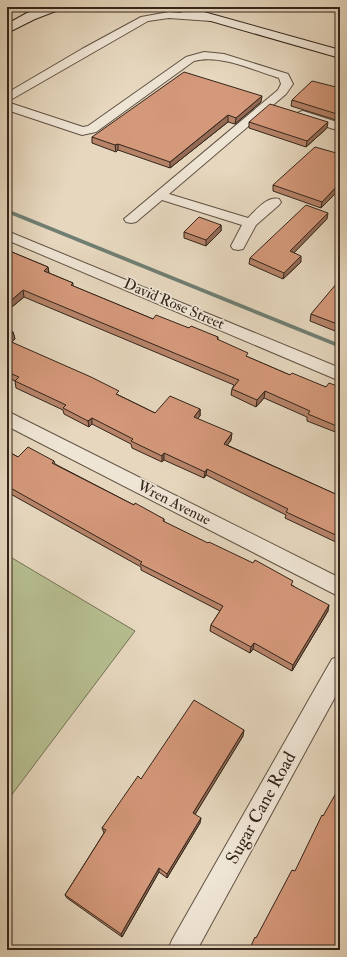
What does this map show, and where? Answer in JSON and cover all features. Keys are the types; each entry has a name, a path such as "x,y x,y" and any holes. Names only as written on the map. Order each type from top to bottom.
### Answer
{"main road":[{"path":"7,17 27,7"},
{"path":"7,29 31,16 57,7"},
{"path":"173,7 212,11 340,42"},
{"path":"212,11 340,54"}],"street":[{"path":"7,98 86,51 145,19 158,16 182,16 212,11"},
{"path":"7,106 82,131 92,129 190,59 204,55 220,56 284,76 288,84 282,92 131,219"},
{"path":"267,104 340,127"},
{"path":"159,196 250,223"},
{"path":"238,246 250,223 274,202"},
{"name":"David Rose Street","path":"7,235 340,375"},
{"name":"Wren Avenue","path":"7,418 340,588"},
{"name":"Sugar Cane Road","path":"182,950 340,666"}],"green space":[{"path":"7,555 135,631 7,801"}],"building":[{"path":"184,72 262,96 236,118 228,115 170,162 118,144 115,145 92,137"},
{"path":"312,81 340,88 340,111 337,114 292,100"},
{"path":"270,104 328,122 307,141 249,122"},
{"path":"315,147 340,154 340,183 322,202 273,185"},
{"path":"306,205 328,213 290,251 301,256 284,273 250,258"},
{"path":"199,217 221,225 206,240 184,232"},
{"path":"7,250 48,267 44,271 73,283 71,285 153,319 156,315 189,328 191,326 218,337 217,339 248,353 246,356 290,375 292,373 326,387 329,383 340,387 339,427 308,414 310,411 265,391 257,400 232,389 239,380 23,290 7,304"},
{"path":"337,283 340,284 340,325 311,314"},
{"path":"7,329 13,332 7,338"},
{"path":"7,340 91,377 119,391 116,394 155,413 170,396 200,409 194,417 232,433 224,444 340,496 340,537 286,512 288,509 207,469 205,472 164,453 162,456 131,441 133,439 92,418 88,421 63,408 66,405 15,381 19,377 7,372"},
{"path":"28,447 54,461 52,463 134,505 135,503 164,519 163,521 253,563 255,560 293,581 291,585 329,605 293,665 254,643 251,647 211,625 223,606 140,564 142,562 7,486 7,451 18,457"},
{"path":"194,700 244,730 193,813 201,818 167,874 159,868 121,934 65,895 106,830 102,828 138,776 141,779"},
{"path":"340,786 340,950 249,950 292,870 295,871 322,815 323,816"}],"waterway":[{"path":"7,211 340,346"}]}
